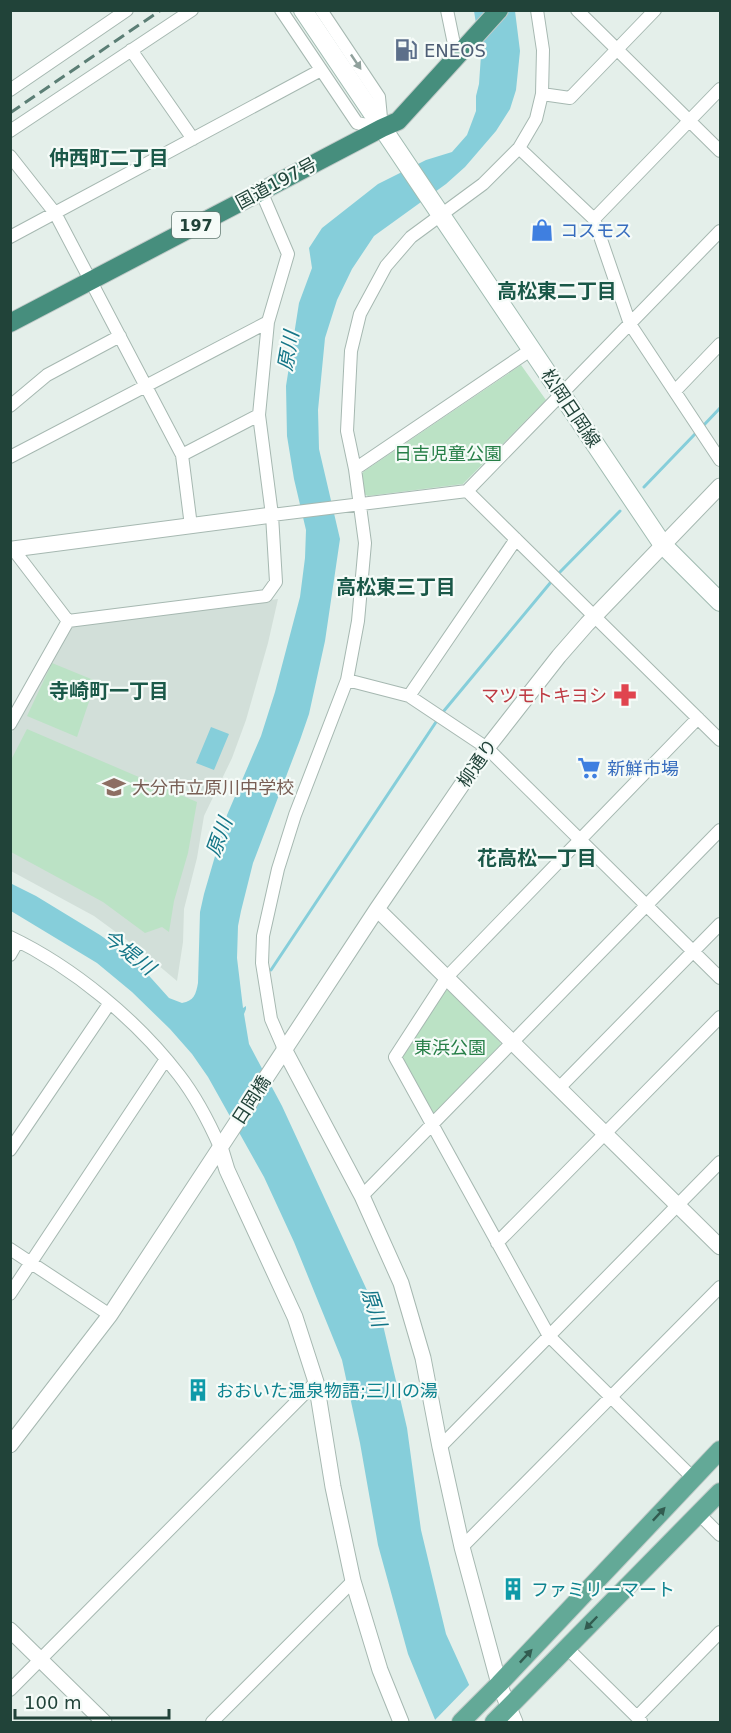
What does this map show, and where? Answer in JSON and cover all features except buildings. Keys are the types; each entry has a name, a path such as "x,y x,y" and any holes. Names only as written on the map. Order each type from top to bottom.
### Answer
{"highway":[{"name":"国道197号","path":"10,323 398,121 486,10"},
{"name":"国道197号","path":"464,39 499,10"}],"main road":[{"path":"303,10 382,128"},
{"name":"松岡日岡線","path":"382,128 663,545 720,602"},
{"path":"461,1722 720,1450"},
{"path":"494,1722 512,1715 567,1648 720,1492"}],"street":[{"path":"10,90 128,10"},
{"path":"10,131 192,10"},
{"path":"281,10 357,123 382,128 379,98 324,12"},
{"path":"447,10 464,39"},
{"path":"512,1715 499,1684 462,1547 414,1322 401,1283 362,1196 284,1049 271,1019 262,963 263,936 278,869 295,815 347,680 358,621 365,543 355,469 347,431 351,351 360,314 386,266 411,237 438,210 483,184 519,148 536,119 542,94 543,50 537,10"},
{"path":"577,10 720,151"},
{"path":"542,94 570,99 655,10"},
{"path":"132,50 194,139"},
{"path":"10,237 321,70"},
{"path":"594,219 720,89"},
{"path":"519,148 594,219 630,324 720,460"},
{"path":"10,156 55,213 182,455 191,526"},
{"path":"68,621 266,596 276,582 279,514 259,415 268,322 288,255 261,191"},
{"path":"11,549 467,491 720,231"},
{"path":"10,457 268,322"},
{"path":"10,406 47,375 120,336"},
{"path":"675,391 720,344"},
{"path":"355,469 532,349"},
{"path":"182,455 259,415"},
{"name":"柳通り","path":"272,1069 486,748 559,656 720,486"},
{"path":"467,491 720,740"},
{"path":"409,696 516,539"},
{"path":"11,549 68,621"},
{"path":"10,724 68,621"},
{"path":"347,680 409,696 486,748 720,978"},
{"path":"693,1478 549,1336 394,1057 447,977 698,718"},
{"path":"362,1196 720,830"},
{"path":"377,909 720,1247"},
{"path":"559,1088 720,924"},
{"path":"10,955 14,939 85,983 144,1035 178,1074 198,1103 220,1147 227,1170 295,1317 316,1382 333,1487 352,1581 380,1670 401,1722"},
{"path":"10,1150 109,1004"},
{"path":"497,1243 720,1017"},
{"path":"10,1294 166,1059"},
{"name":"日岡橋","path":"10,1445 110,1315 272,1069"},
{"path":"440,1447 720,1162"},
{"path":"10,1249 110,1315"},
{"path":"462,1547 720,1287"},
{"path":"10,1689 316,1382"},
{"path":"699,1514 720,1535"},
{"path":"212,1722 352,1581"},
{"path":"10,1630 104,1722"},
{"path":"567,1648 640,1720 720,1632"}],"shaded area":[{"name":"大分市立原川中学校","path":"278,599 246,720 232,758 204,816 197,858 184,909 183,942 177,981 94,916 11,871 11,734 69,627 75,624"}],"green space":[{"name":"日吉児童公園","path":"521,365 546,400 463,484 368,496 363,494 361,475 363,472"},
{"path":"52,663 96,681 77,737 27,716"},
{"path":"27,729 197,802 188,853 174,901 169,932 162,927 145,933 103,902 11,852 11,760"},
{"name":"東浜公園","path":"448,990 500,1042 502,1047 436,1113 431,1113 401,1058 442,991"}],"water":[{"name":"原川","path":"474,11 515,11 520,51 516,90 510,109 496,131 465,167 446,184 374,236 352,269 337,300 325,338 318,410 319,449 340,539 325,641 309,714 253,863 238,926 237,958 243,1008 246,1006 244,1014 249,1044 282,1106 383,1325 407,1428 421,1530 446,1634 486,1722 436,1722 408,1654 378,1545 360,1443 342,1360 294,1242 264,1177 208,1077 192,1054 132,992 97,963 11,911 10,883 100,935 134,959 169,998 182,1003 194,996 198,983 200,912 204,894 227,815 261,736 300,597 306,530 287,436 286,386 299,303 312,268 309,248 322,228 378,184 426,160 452,152 467,135 476,111 481,55"},
{"path":"211,727 229,734 214,770 196,763"}],"pier":[{"path":"471,1683 489,1722 433,1722"}],"waterway":[{"path":"703,426 720,408"},
{"path":"644,487 695,434"},
{"path":"560,572 620,511"},
{"path":"443,712 551,582"},
{"path":"271,970 436,722"}],"railway":[{"path":"10,113 161,10"}],"place":[{"name":"ENEOS","path":"406,50"},
{"name":"コスモス","path":"542,230"},
{"name":"マツモトキヨシ","path":"625,695"},
{"name":"新鮮市場","path":"589,768"},
{"name":"大分市立原川中学校","path":"114,787"},
{"name":"おおいた温泉物語;三川の湯","path":"198,1390"},
{"name":"ファミリーマート","path":"513,1589"}],"district":[{"name":"仲西町二丁目","path":"109,158"},
{"name":"高松東二丁目","path":"557,291"},
{"name":"高松東三丁目","path":"396,587"},
{"name":"寺崎町一丁目","path":"109,691"},
{"name":"花高松一丁目","path":"537,858"}],"water label":[{"name":"今堤川","path":"129,952"}]}
